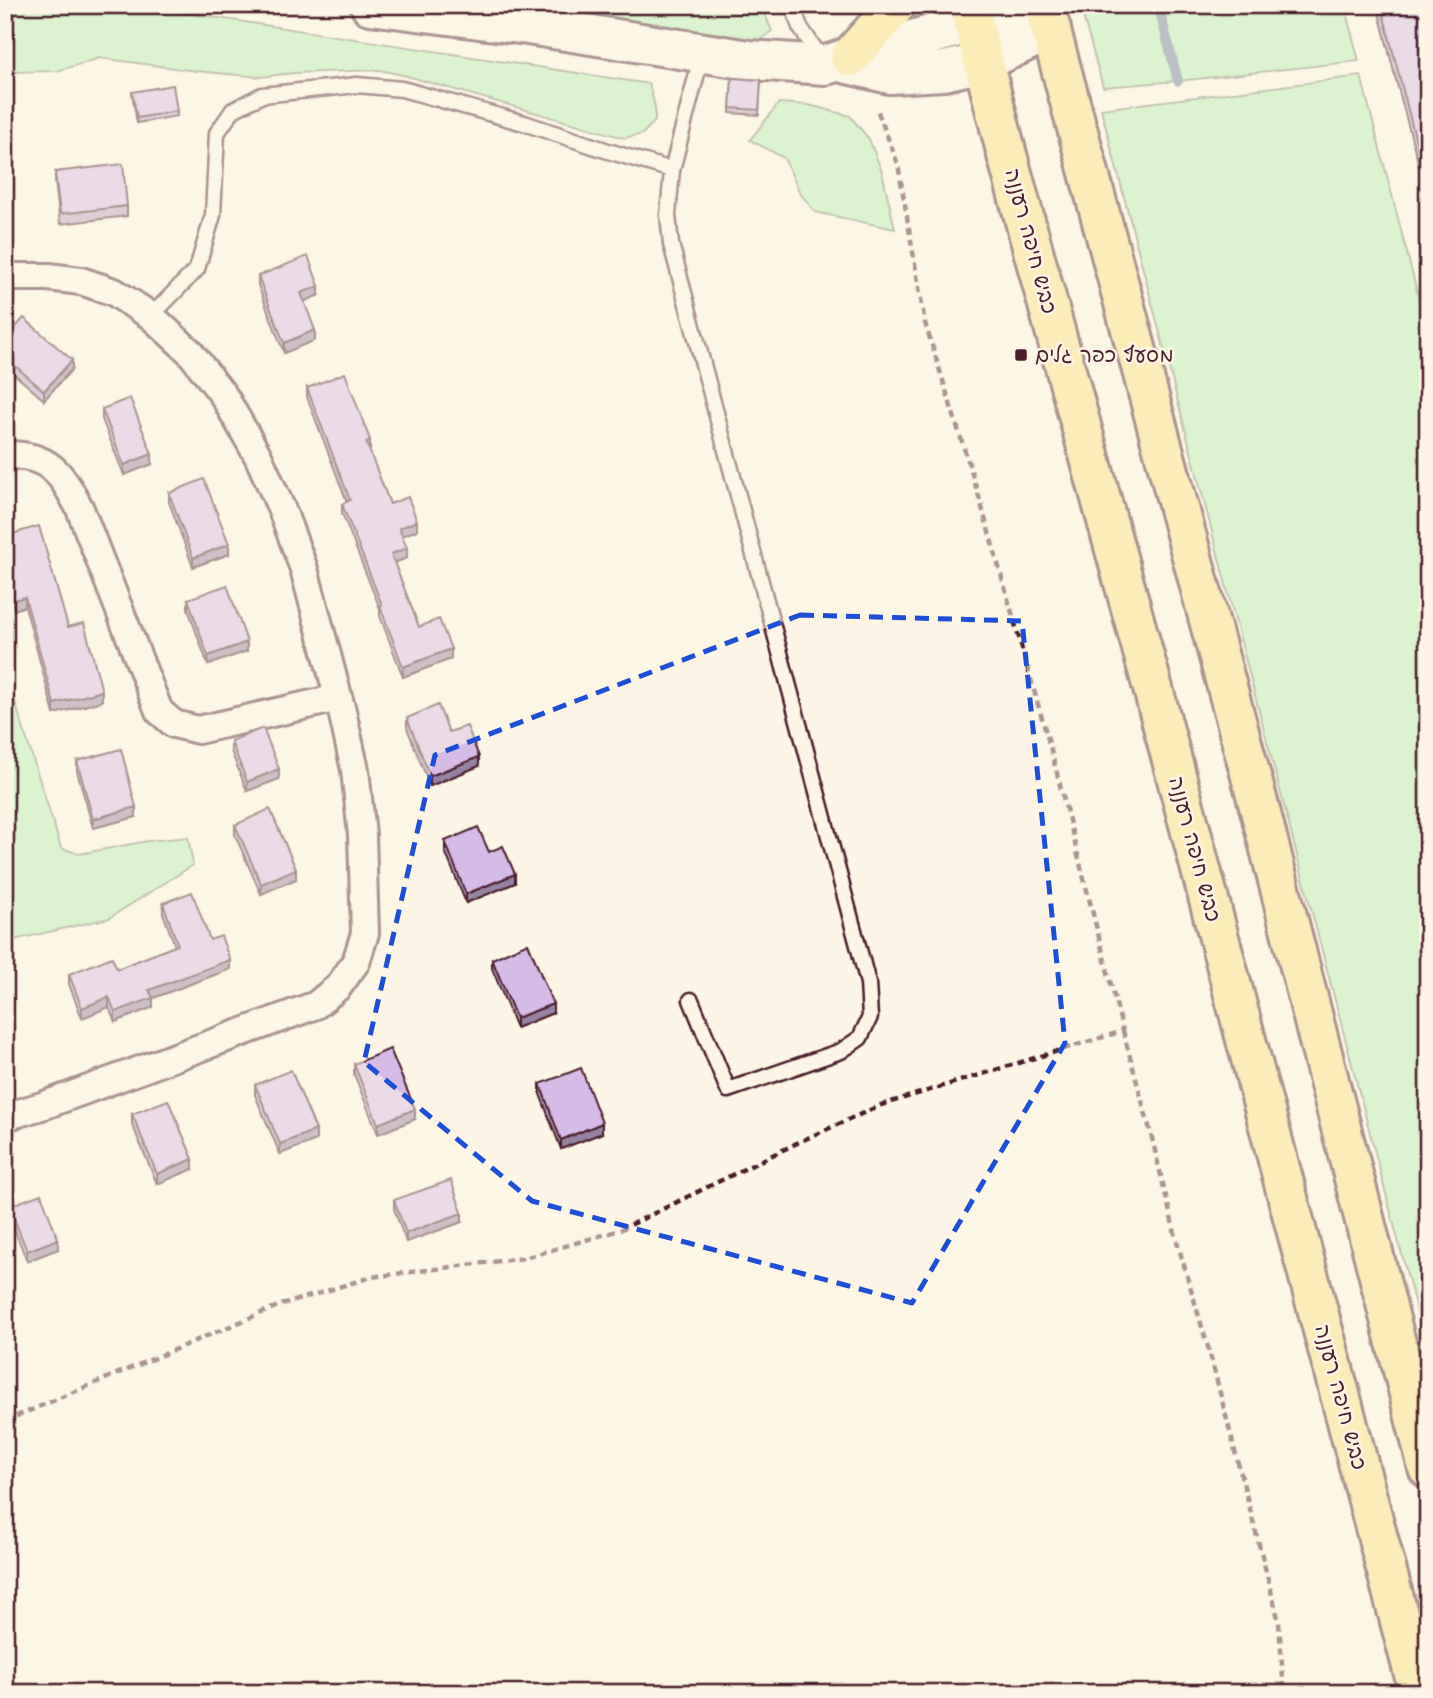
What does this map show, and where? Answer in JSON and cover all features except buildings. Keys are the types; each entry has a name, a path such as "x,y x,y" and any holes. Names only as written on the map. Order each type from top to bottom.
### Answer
{"highway":[{"path":"838,61 897,5"},
{"name":"כביש חיפה רעננה","path":"971,14 1419,1693"},
{"path":"1047,17 1260,810 1428,1468"}],"street":[{"path":"370,5 528,25 749,60 838,61 890,74 944,71 983,62 1047,17"},
{"path":"838,61 971,14 1047,17"},
{"path":"5,277 48,277 81,281 114,292 151,316 190,352 224,396 258,456 304,569 355,771 362,835 365,933 356,962 338,988 316,1005 45,1105 5,1117"},
{"path":"5,455 18,455 46,462 66,482 80,509 159,711 174,724 198,730 338,698"}],"lane":[{"path":"792,5 800,27 838,61"},
{"path":"691,1000 728,1090 841,1051 860,1038 870,1017 868,984 671,244 667,215 672,170 702,53"},
{"path":"151,316 197,269 213,215 217,133 233,110 262,94 357,85 402,89 524,123 672,170"}],"path":[{"path":"874,103 898,164 925,323 981,503 1047,737 1176,1238 1210,1354 1279,1622 1284,1693"},
{"path":"5,1421 278,1306 371,1278 524,1258 620,1230 881,1105 1123,1031"}],"highlighted area":[{"path":"800,615 1022,621 1065,1043 912,1303 532,1201 364,1062 435,755"}],"green space":[{"path":"5,5 134,5 649,84 655,107 655,121 642,134 624,138 380,70 260,77 100,58 57,71 5,72"},
{"path":"532,5 761,5 772,31 758,41"},
{"path":"1080,5 1344,5 1359,61 1103,87"},
{"path":"1361,76 1428,334 1428,1354 1101,109"},
{"path":"779,103 809,105 850,116 869,139 882,172 895,229 815,212 800,193 784,158 750,140"},
{"path":"5,670 61,848 79,854 148,841 188,837 193,865 109,918 5,942"}],"waterway":[{"path":"1158,5 1178,81"}],"place":[{"name":"מסעף כפר גלים","path":"1021,355"}]}
